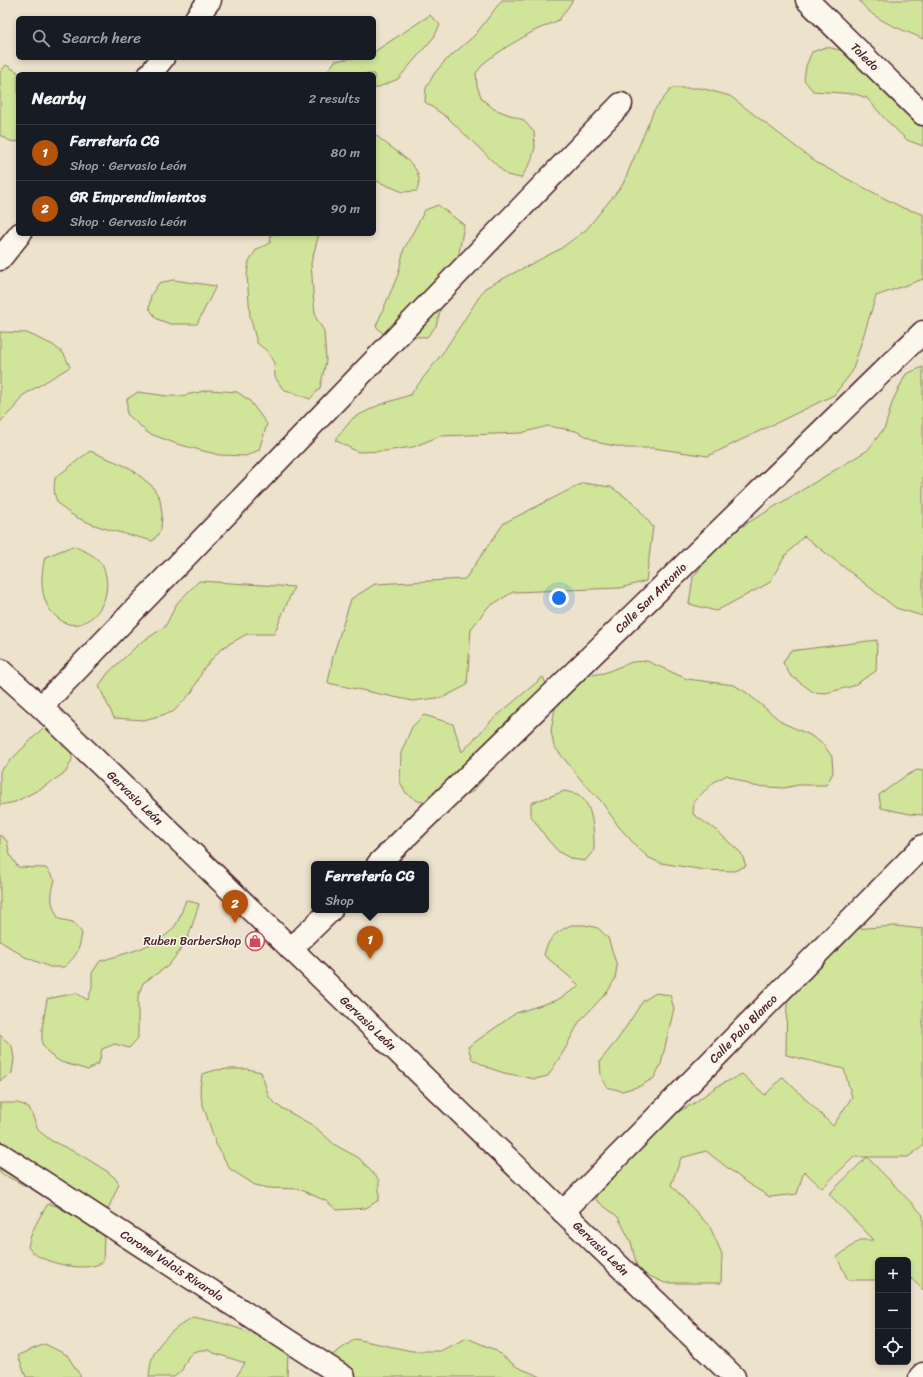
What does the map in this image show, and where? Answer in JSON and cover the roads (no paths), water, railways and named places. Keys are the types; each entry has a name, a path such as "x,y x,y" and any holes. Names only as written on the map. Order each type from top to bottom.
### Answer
{"street":[{"path":"198,16 210,0"},
{"name":"Toledo","path":"807,0 923,114"},
{"path":"152,72 161,60"},
{"path":"41,707 621,104"},
{"path":"0,259 18,236"},
{"name":"Calle San Antonio","path":"381,861 922,334"},
{"name":"Gervasio León","path":"0,670 41,707 734,1377"},
{"name":"Calle Palo Blanco","path":"563,1212 923,846"},
{"path":"291,949 328,913"},
{"name":"Coronel Valois Rivarola","path":"0,1154 344,1377"},
{"path":"920,1377 923,1374"}],"place":[{"name":"GR Emprendimientos","path":"235,923"},
{"name":"Ruben BarberShop","path":"255,941"},
{"name":"Ferretería CG","path":"370,959"}]}
